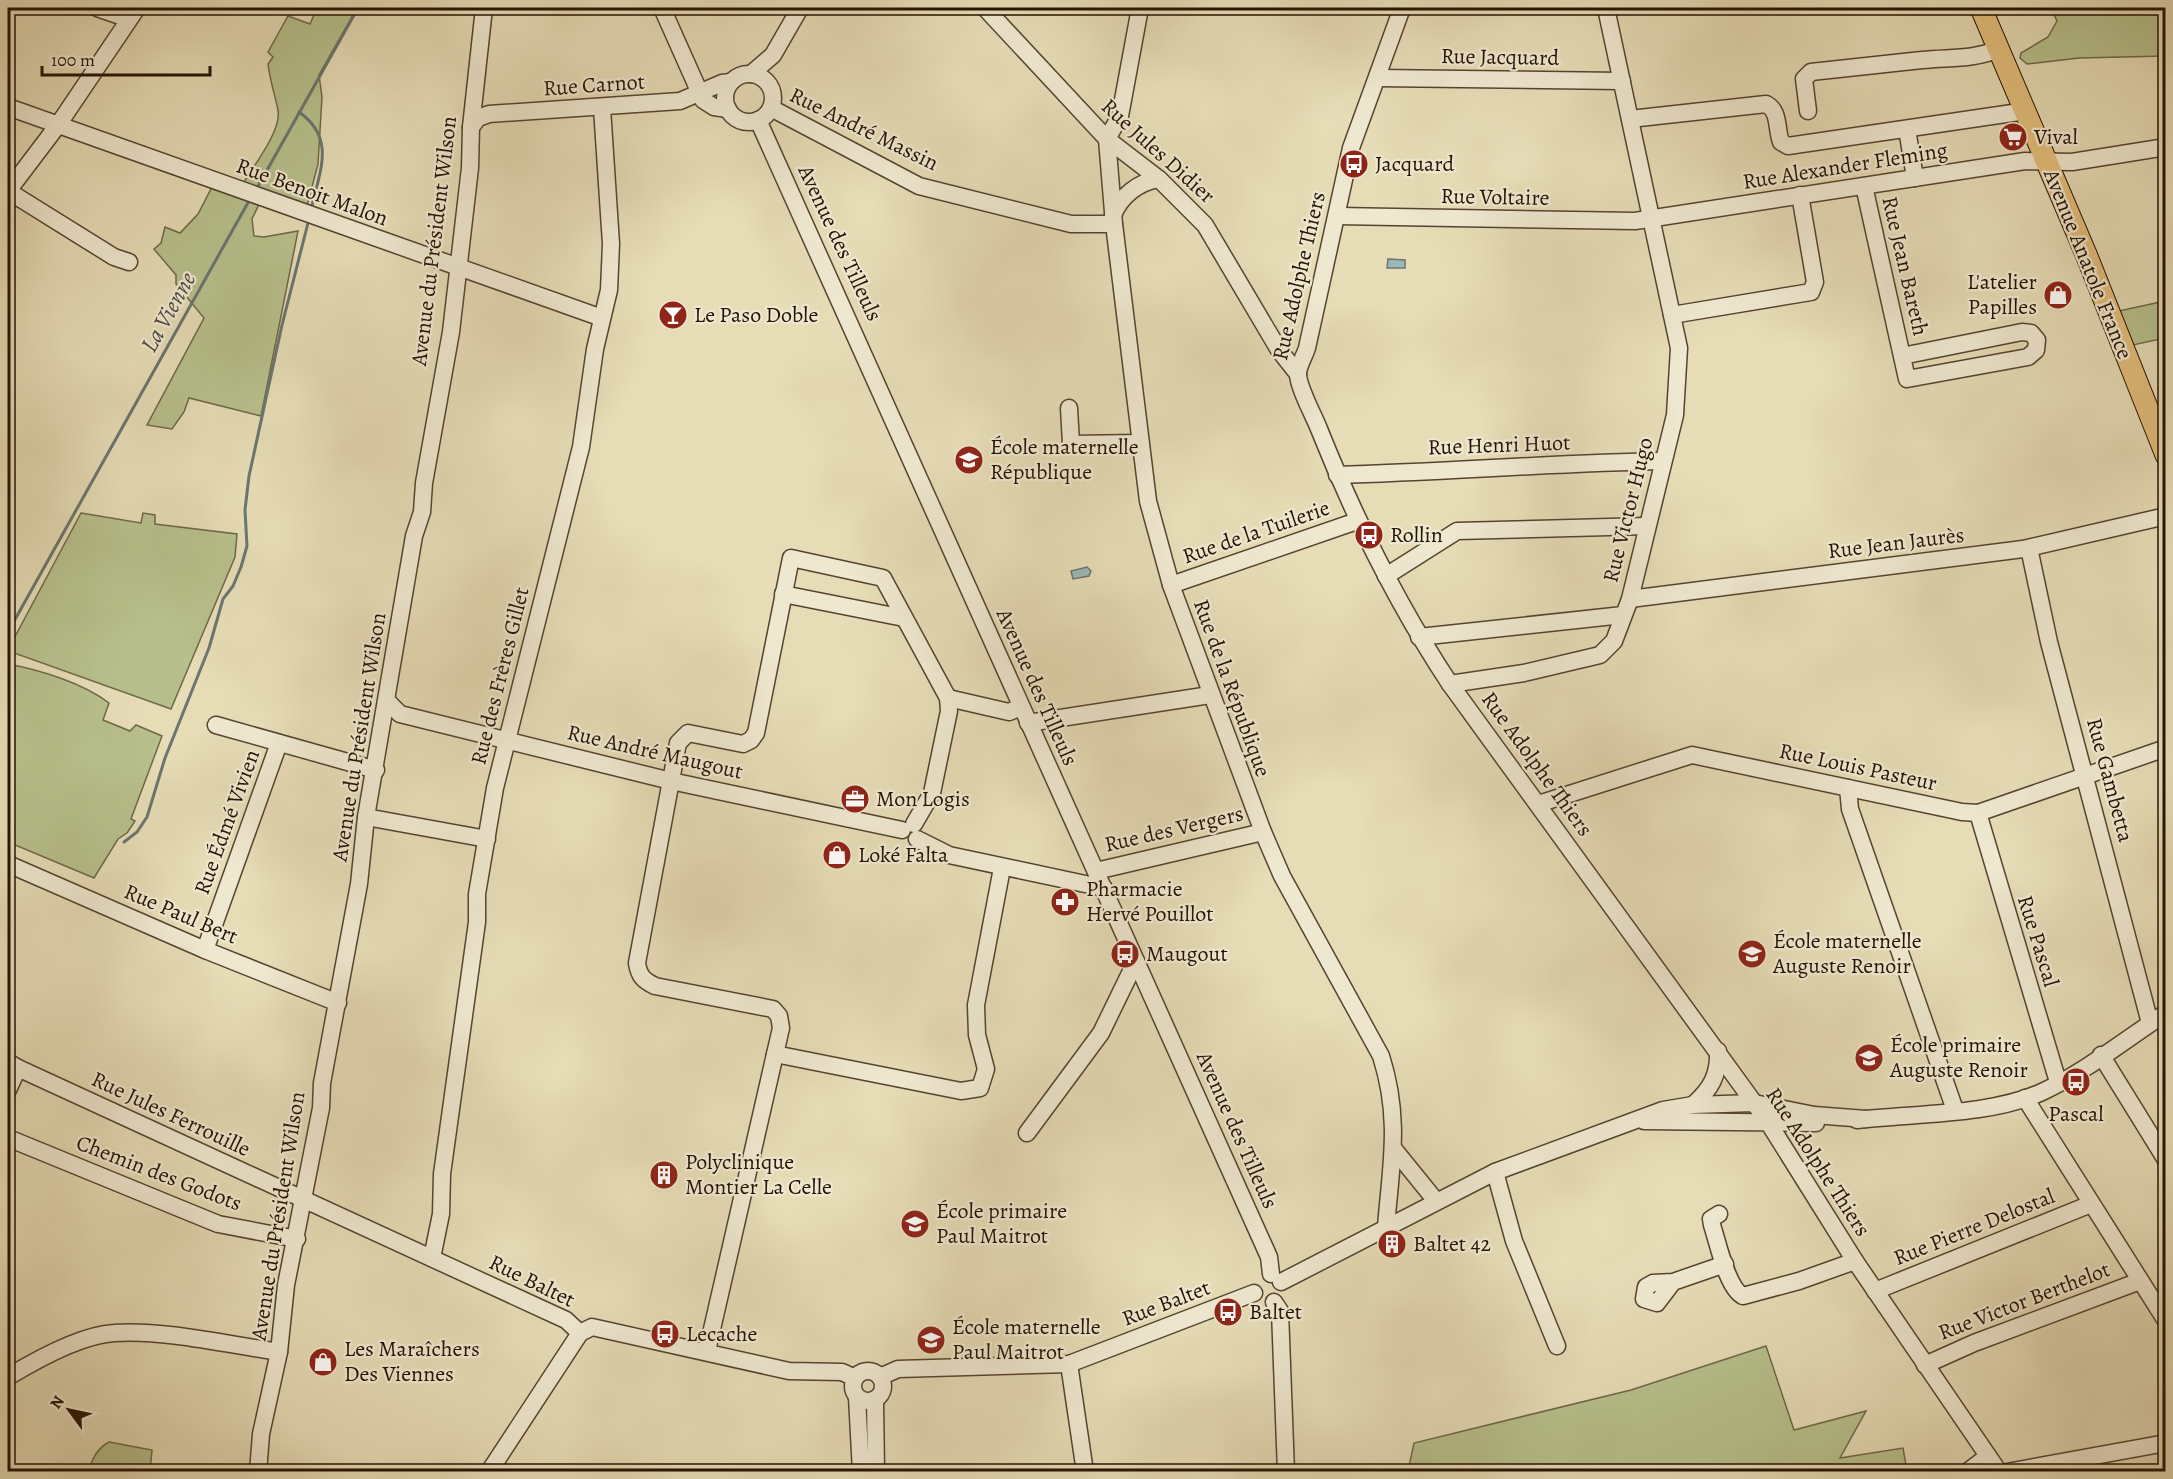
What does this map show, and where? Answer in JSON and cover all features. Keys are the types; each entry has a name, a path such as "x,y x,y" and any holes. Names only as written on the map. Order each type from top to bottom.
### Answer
{"main road":[{"name":"Avenue Anatole France","path":"1981,8 2086,254 2166,455"}],"street":[{"path":"97,8 133,13 58,124 8,191 114,257 129,262"},
{"name":"Avenue du Président Wilson","path":"258,1472 261,1434 279,1352 286,1286 305,1200 321,1107 327,1050 338,1003 358,884 366,817 376,770 414,536 422,512 423,483 441,376 447,356 470,168 473,104 484,8"},
{"path":"662,8 700,93 708,105 728,109 741,120 764,114 772,93 770,87 762,78 751,74 740,75 731,82 726,92 728,109"},
{"path":"751,74 773,55 800,8"},
{"name":"Rue Jules Didier","path":"986,8 1107,139 1159,179 1205,225 1279,350 1298,374"},
{"path":"1107,139 1120,116 1140,8"},
{"name":"Rue Adolphe Thiers","path":"1402,8 1351,148 1307,348 1298,374 1337,475 1357,521 1386,576 1419,636 1450,684 1768,1122 1855,1261 2000,1472"},
{"name":"Rue Victor Hugo","path":"1450,684 1524,673 1600,655 1614,641 1630,598 1674,415 1678,381 1678,348 1606,8"},
{"path":"1808,111 1804,79 1811,72 1926,60 1957,60 1980,57 1999,49"},
{"path":"770,87 773,55"},
{"name":"Rue Jacquard","path":"1377,78 1622,81"},
{"name":"Rue Carnot","path":"489,114 680,101 722,82 731,82"},
{"path":"473,104 482,113 489,114"},
{"path":"1630,119 1766,104 1773,108 1775,113 1781,142 1788,146 2026,111"},
{"name":"Rue Benoit Malon","path":"8,107 602,318"},
{"name":"Rue des Frères Gillet","path":"432,1258 441,1214 442,1174 477,922 477,894 495,788 581,447 595,349 612,268 602,108"},
{"path":"471,127 478,118 489,114"},
{"name":"Rue André Massin","path":"764,114 919,186 1071,224 1114,220"},
{"name":"Avenue des Tilleuls","path":"764,114 790,195 814,239 846,310 864,351 871,374 898,427 1269,1257 1276,1278"},
{"path":"1907,129 1915,178"},
{"name":"Rue de la République","path":"1107,139 1114,220 1148,501 1171,585 1210,696 1263,832 1282,876 1381,1056 1389,1083 1395,1123 1386,1227"},
{"name":"Rue Alexander Fleming","path":"1652,218 2025,161 2072,162 2166,147"},
{"path":"1114,220 1123,198 1143,182 1159,179"},
{"name":"Rue Jean Bareth","path":"1864,186 1907,379 2028,357 2036,350 2037,340 2031,333 2022,332 1902,356"},
{"path":"1672,315 1811,292 1815,282 1800,195"},
{"name":"Rue Voltaire","path":"1337,216 1635,221 1652,218"},
{"path":"1069,408 1071,444 1140,443"},
{"name":"Rue Henri Huot","path":"1337,475 1480,467 1550,467 1663,461"},
{"name":"Rue Jean Jaurès","path":"1630,598 2029,548 2166,516"},
{"name":"Rue de la Tuilerie","path":"1171,585 1357,521"},
{"path":"1386,576 1457,531 1647,526"},
{"name":"Rue Gambetta","path":"2029,548 2049,642 2150,1023"},
{"path":"707,1351 781,1028 779,1017 773,1010 655,986 644,981 639,974 637,963 678,743 688,733 742,744 751,740 756,733 792,558 883,578 948,698 949,711 932,793 911,831"},
{"path":"783,594 904,618"},
{"path":"1419,636 1623,615"},
{"path":"948,698 1025,715 1210,696"},
{"path":"383,724 400,714 387,701"},
{"name":"Rue André Maugout","path":"400,714 671,781 911,831 949,855 1104,888"},
{"path":"216,725 376,770"},
{"name":"Rue Édmé Vivien","path":"205,950 279,743"},
{"name":"Rue Louis Pasteur","path":"1538,804 1692,755 1962,812 1978,813 2166,748"},
{"path":"1848,788 1850,809 1954,1110"},
{"name":"Rue Pascal","path":"1978,813 2058,1082"},
{"path":"366,817 487,839"},
{"name":"Rue des Vergers","path":"1096,871 1263,832"},
{"name":"Rue Paul Bert","path":"8,864 205,950 338,1003"},
{"path":"775,1054 961,1091 980,1088 986,1069 977,1035 975,1005 1002,868"},
{"path":"1027,1133 1101,1033 1136,961"},
{"path":"1631,1121 1818,1123 1988,1107 2025,1098 2058,1082 2166,1012"},
{"path":"1694,1105 1714,1082 1719,1066 1718,1051"},
{"path":"2101,1055 2166,1160"},
{"path":"8,1090 13,1065"},
{"name":"Rue Jules Ferrouille","path":"13,1065 305,1200"},
{"path":"2025,1098 2166,1321"},
{"path":"1277,1306 1265,1303 1254,1293 1257,1279 1276,1278 1386,1227 1495,1172 1663,1110 1694,1105 1754,1103 1814,1115 1866,1119"},
{"name":"Chemin des Godots","path":"8,1138 218,1224 297,1239"},
{"path":"1393,1148 1436,1201"},
{"path":"1495,1172 1514,1241 1557,1346"},
{"name":"Rue Baltet","path":"305,1200 566,1320 580,1333 592,1327 789,1371 842,1372 855,1378"},
{"name":"Rue Pierre Delostal","path":"1875,1291 2091,1204"},
{"path":"1719,1214 1711,1219 1712,1225 1736,1292 1743,1296 1799,1281 1855,1261"},
{"path":"1673,1282 1725,1264"},
{"path":"1276,1278 1282,1291 1277,1306 1286,1472"},
{"name":"Rue Victor Berthelot","path":"1925,1365 1974,1343 2140,1281"},
{"name":"Rue Baltet","path":"880,1377 898,1370 1069,1364 1254,1293"},
{"path":"8,1377 87,1339 113,1333 145,1334 279,1352"},
{"path":"489,1472 580,1333"},
{"path":"1069,1364 1085,1472"},
{"path":"857,1397 866,1401 875,1399 882,1392 880,1377 867,1371 855,1378 853,1388 857,1397 861,1472"},
{"path":"875,1399 876,1472"},
{"path":"2007,1472 2166,1443"},
{"path":"1967,1472 1988,1456"}],"green space":[{"path":"317,8 357,8 319,75 322,97 318,164 307,206 265,192 252,219 254,236 264,237 298,231 261,416 189,398 184,412 172,429 147,425 204,318 176,284 176,275 154,249 161,243 165,227 180,233 198,214 213,185 244,182 272,137 278,118 268,64 273,57 268,52 288,16 310,24"},
{"path":"2051,8 2165,8 2165,56 2079,58 2027,64 2020,58 2021,53 2048,37 2057,21"},
{"path":"2165,301 2165,338 2133,345 2119,311"},
{"path":"81,513 141,523 143,513 155,515 155,524 237,534 235,557 171,709 14,653 10,646"},
{"path":"8,664 61,678 87,689 109,703 103,720 130,731 136,725 162,736 131,819 135,821 127,833 118,839 94,878 8,842"},
{"path":"1766,1346 1794,1430 1866,1411 1840,1458 1903,1448 1907,1471 1408,1471 1414,1443 1631,1390"},
{"path":"109,1442 152,1450 150,1471 90,1471 96,1454"}],"water":[{"path":"1388,259 1405,260 1405,268 1387,268"},
{"path":"1087,567 1091,571 1089,576 1073,579 1071,571"}],"waterway":[{"name":"La Vienne","path":"257,188 358,8"},
{"path":"299,112 311,122 322,145 321,169 311,210"},
{"name":"La Vienne","path":"8,632 250,199"},
{"path":"124,842 137,832 147,817 165,758 209,648 223,599 233,586 241,567 247,546 245,510 249,476 282,325 309,219"}],"place":[{"name":"Vival","path":"2013,137"},
{"name":"Jacquard","path":"1354,164"},
{"name":"L'atelier Papilles","path":"2058,295"},
{"name":"Le Paso Doble","path":"673,315"},
{"name":"École maternelle République","path":"969,460"},
{"name":"Rollin","path":"1369,535"},
{"name":"Mon Logis","path":"855,799"},
{"name":"Loké Falta","path":"837,855"},
{"name":"Pharmacie Hervé Pouillot","path":"1065,902"},
{"name":"Maugout","path":"1125,954"},
{"name":"École maternelle Auguste Renoir","path":"1752,954"},
{"name":"École primaire Auguste Renoir","path":"1869,1058"},
{"name":"Pascal","path":"2076,1082"},
{"name":"Polyclinique Montier La Celle","path":"664,1175"},
{"name":"École primaire Paul Maitrot","path":"915,1224"},
{"name":"Baltet 42","path":"1392,1244"},
{"name":"Baltet","path":"1228,1312"},
{"name":"Lecache","path":"665,1334"},
{"name":"École maternelle Paul Maitrot","path":"931,1340"},
{"name":"Les Maraîchers Des Viennes","path":"323,1362"}]}
